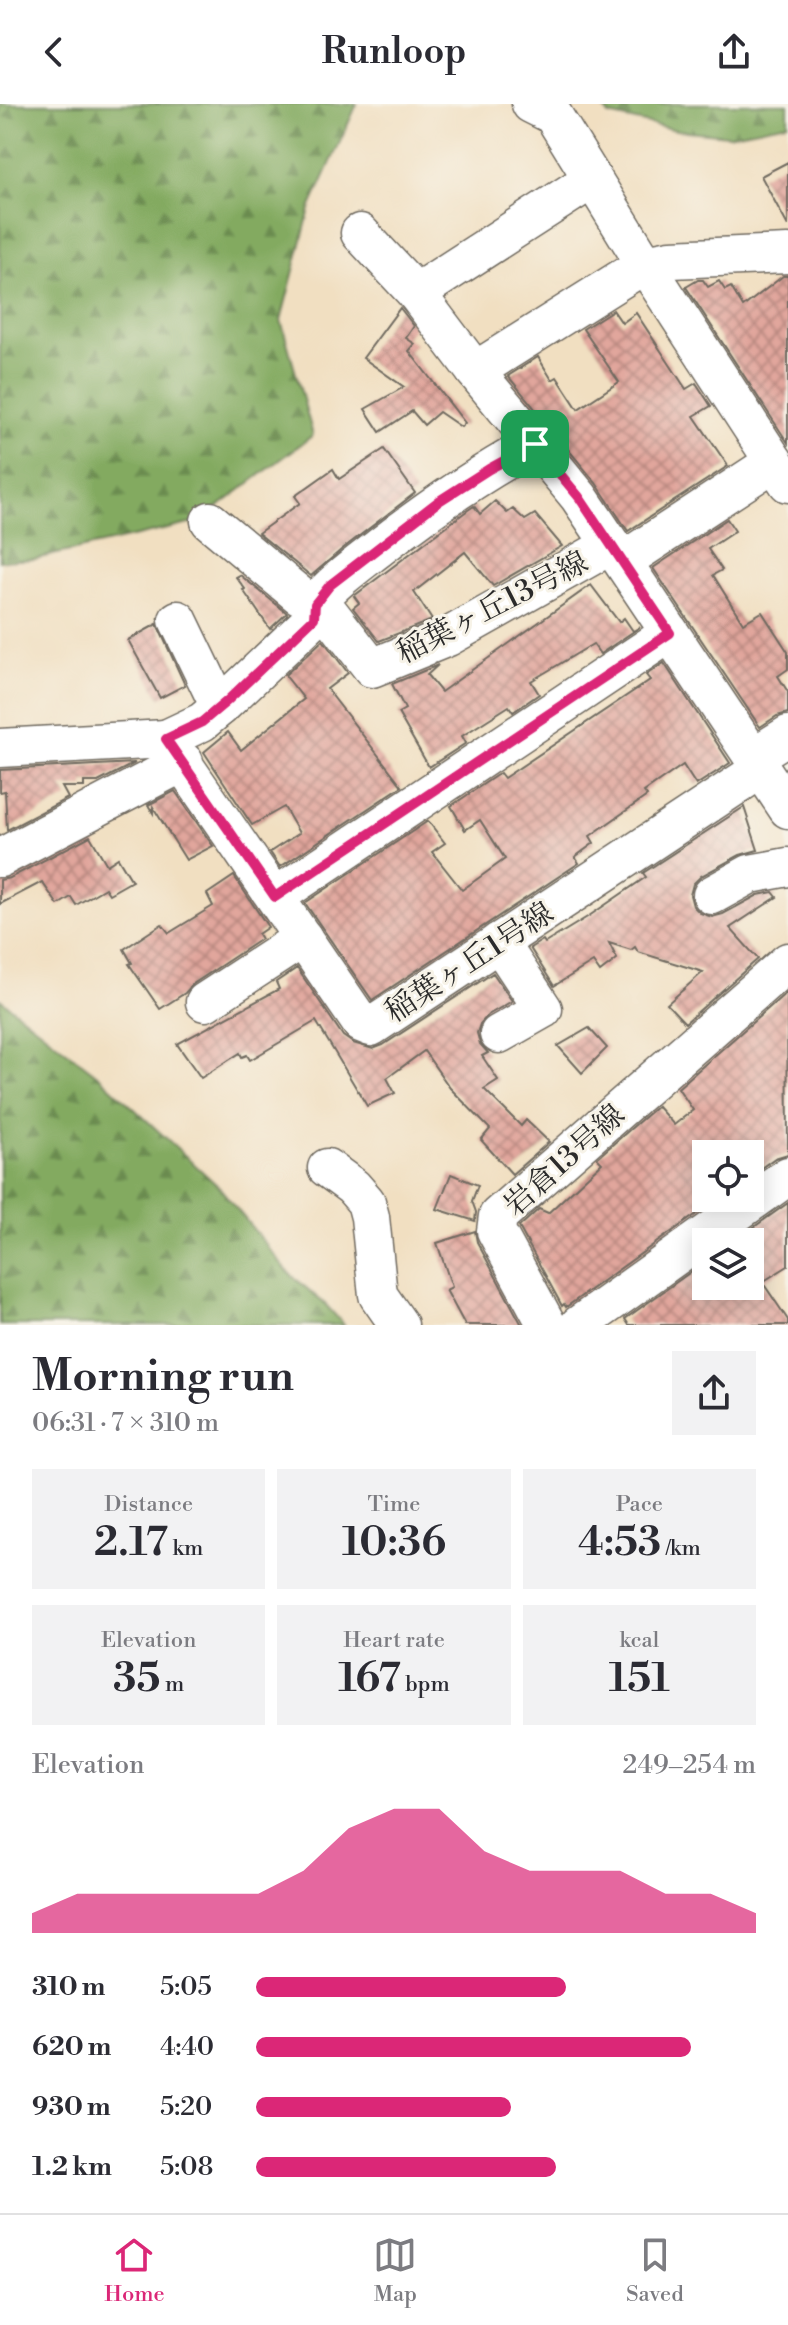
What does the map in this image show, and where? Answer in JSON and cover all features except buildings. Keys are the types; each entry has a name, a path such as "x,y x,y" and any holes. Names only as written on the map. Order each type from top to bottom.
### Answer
{"street":[{"path":"531,104 553,115 591,180 781,472"},
{"path":"416,293 591,180"},
{"path":"360,233 416,293 475,371 579,497 788,809"},
{"path":"475,371 645,264 671,259 788,254"},
{"path":"0,858 175,750 314,618 315,604 330,585 439,501 535,444"},
{"name":"稲葉ヶ丘13号線","path":"315,604 327,610 372,668 448,637 781,472"},
{"path":"210,521 289,587 315,604"},
{"path":"178,620 220,707"},
{"path":"275,897 670,633"},
{"name":"稲葉ヶ丘1号線","path":"175,750 361,1023 371,1027 757,763 788,735"},
{"path":"0,748 175,750"},
{"path":"712,895 750,874 788,867"},
{"path":"204,1001 303,938"},
{"path":"499,942 556,1001 499,1034"},
{"name":"岩倉13号線","path":"547,1325 496,1231 498,1216 788,962"},
{"path":"327,1168 353,1187 366,1202 378,1295 399,1325"},
{"path":"579,1325 788,1176"}],"green space":[{"path":"0,104 357,104 310,209 281,320 313,435 198,522 35,559 0,561"},
{"path":"600,104 788,104 788,123 728,135 676,130 609,115"},
{"path":"0,999 100,1077 219,1187 289,1273 344,1325 0,1325"}],"route":[{"path":"535,444 579,497 670,633 275,897 166,739 202,722 227,701 314,618 315,604 330,585 439,501 535,444"}]}
